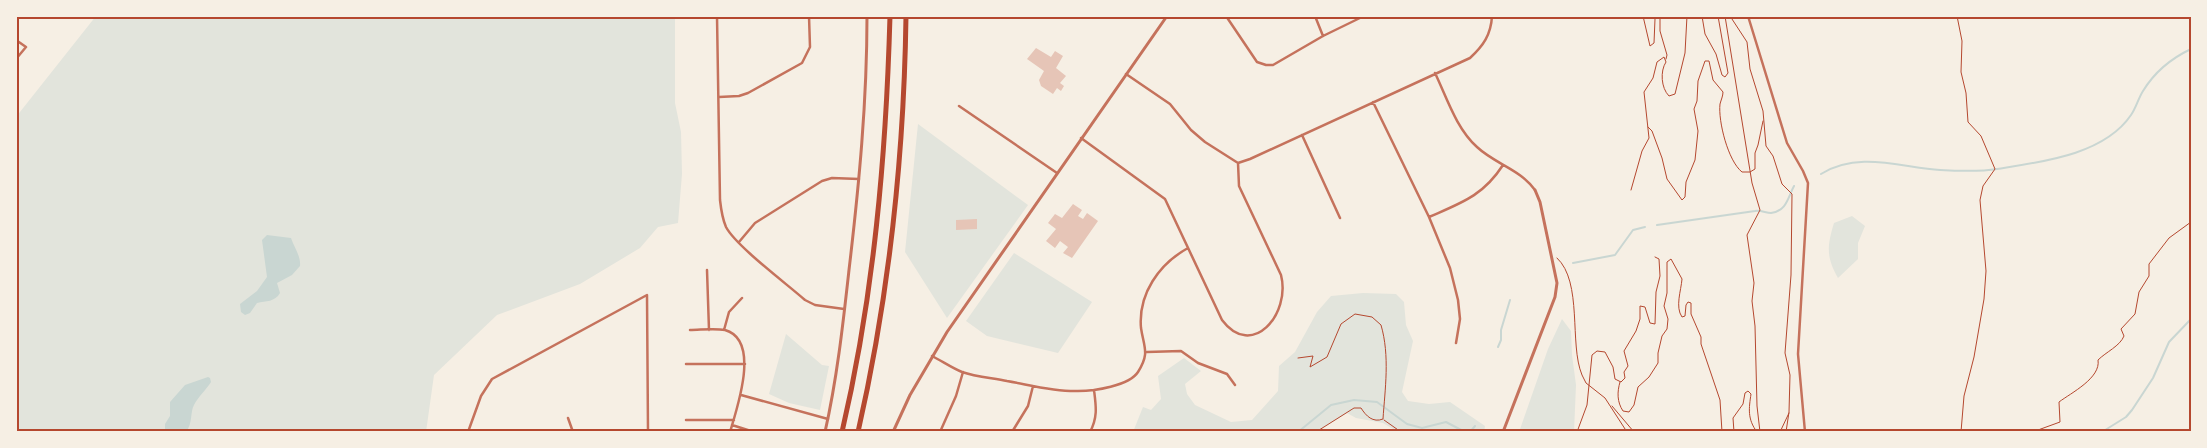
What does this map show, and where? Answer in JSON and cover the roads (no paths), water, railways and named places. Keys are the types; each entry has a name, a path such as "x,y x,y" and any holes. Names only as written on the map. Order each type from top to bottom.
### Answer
{"highway":[{"path":"842,432 859,350 875,243 886,118 890,16"},
{"path":"858,432 880,317 893,224 901,136 906,16"}],"street":[{"path":"717,16 722,214 727,228 739,242 805,300 815,305 844,309"},
{"path":"719,97 739,96 748,93 802,63 810,47 809,16"},
{"path":"826,432 860,179 868,16"},
{"path":"893,432 910,394 932,356 1166,16"},
{"path":"1226,16 1258,62 1266,65 1273,65 1323,36 1364,16"},
{"path":"1315,16 1323,36"},
{"path":"1238,163 1470,58 1481,48 1489,35 1492,16"},
{"path":"1748,16 1787,143 1804,171 1808,183 1798,354 1805,432"},
{"path":"16,40 26,47 16,59"},
{"path":"1126,74 1170,104 1205,142 1238,163"},
{"path":"1435,74 1466,134 1476,146 1503,165 1519,172 1535,190 1540,202 1557,283 1555,297 1503,432"},
{"path":"1373,102 1429,217 1455,285 1460,319 1456,342"},
{"path":"959,106 1057,174"},
{"path":"1302,135 1340,218"},
{"path":"1081,138 1165,199 1222,320 1228,329 1237,335 1250,335 1266,329 1274,321 1282,304 1284,294 1281,274 1239,186 1238,163"},
{"path":"1429,217 1472,198 1482,191 1493,180 1503,165"},
{"path":"739,242 755,223 822,181 832,178 860,179"},
{"path":"932,356 963,372 1033,385 1076,391 1094,390 1122,383 1137,373 1147,352 1142,311 1148,290 1163,266 1174,256 1188,248"},
{"path":"707,270 709,330"},
{"path":"468,432 481,396 492,379 647,295 648,432"},
{"path":"724,330 729,312 742,298"},
{"path":"690,330 724,330 734,335 741,342 745,364 740,395 730,432"},
{"path":"1147,352 1181,351 1198,363 1227,374 1235,385"},
{"path":"686,364 745,364"},
{"path":"940,432 956,396 963,372"},
{"path":"1012,432 1028,406 1033,385"},
{"path":"1090,432 1095,422 1097,410 1094,390"},
{"path":"740,395 828,419"},
{"path":"568,418 573,432"},
{"path":"686,420 734,420"},
{"path":"732,425 754,432"}],"waterway":[{"path":"1821,174 1835,167 1864,162 1879,162 1940,170 1983,171 2052,159 2088,148 2119,129 2131,115 2152,78 2170,61 2191,49"},
{"path":"1657,225 1755,211 1776,212 1784,206 1794,186"},
{"path":"1573,263 1615,255 1633,230 1645,227"},
{"path":"1498,347 1510,300"},
{"path":"2102,432 2126,417 2132,410 2153,378 2169,342 2191,319"},
{"path":"1298,432 1331,405 1354,400 1377,402 1407,424 1422,428 1446,422 1465,432"},
{"path":"1470,432 1475,426"}]}
